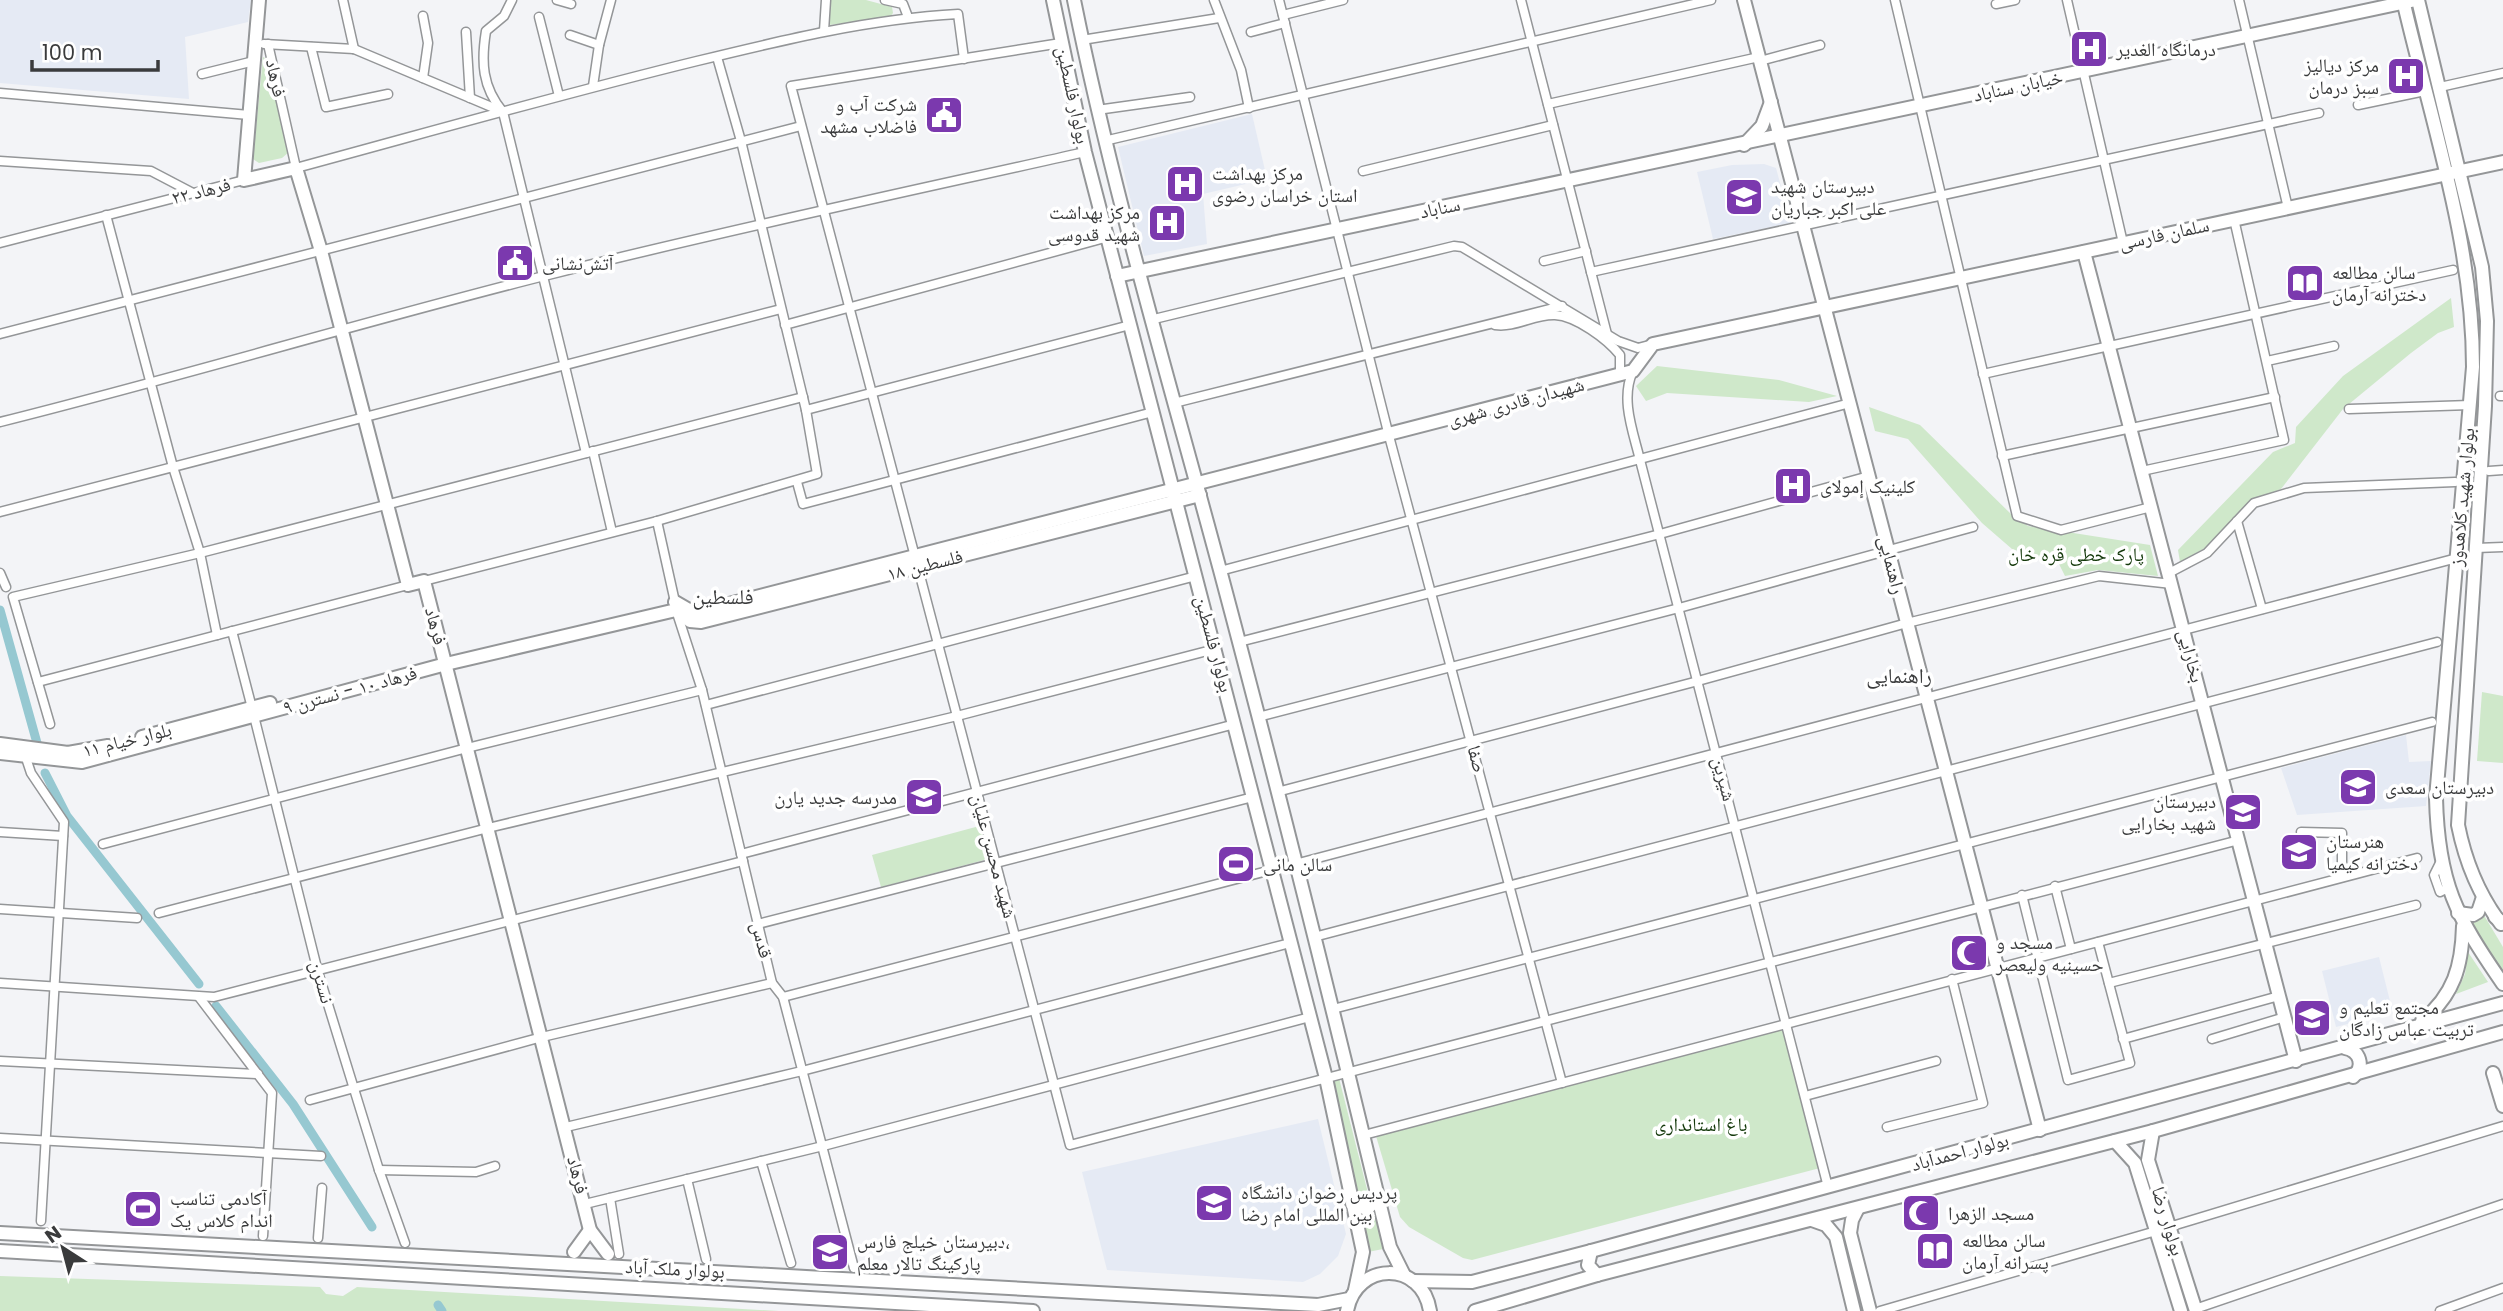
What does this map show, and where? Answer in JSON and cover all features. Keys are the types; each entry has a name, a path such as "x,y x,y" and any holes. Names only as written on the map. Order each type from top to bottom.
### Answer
{"main road":[{"name":"فرهاد","path":"244,180 254,61 262,44 258,0"},
{"name":"بولوار فلسطین","path":"1053,0 1085,152 1326,1079 1363,1252 1350,1300"},
{"name":"بولوار فلسطین","path":"1074,0 1104,141 1150,320 1239,642 1349,1071 1390,1247 1408,1278 1426,1298 1430,1311"},
{"name":"راهنمایی","path":"1744,0 2040,1130"},
{"name":"خیابان سناباد","path":"1744,145 2410,1"},
{"name":"بولوار شهید کلاهدوز","path":"2410,1 2441,87 2473,322 2470,405 2436,798 2441,862 2463,926 2503,984"},
{"name":"بولوار شهید کلاهدوز","path":"2410,1 2425,91 2482,267 2487,321 2487,368 2458,825 2463,851 2483,897 2500,922"},
{"path":"1744,145 1762,126 1771,102"},
{"name":"سناباد","path":"1137,271 1744,145"},
{"name":"سلمان فارسی","path":"1825,307 2503,162"},
{"name":"فرهاد","path":"296,168 321,251 408,585 424,581 566,1127 590,1230"},
{"name":"فرهاد ۲۲","path":"244,180 296,168"},
{"name":"بخارایی","path":"2084,252 2296,1061"},
{"path":"1117,276 1137,271"},
{"path":"1626,373 1653,344 1825,307"},
{"name":"شهیدان قادری شهری","path":"1198,490 1626,373"},
{"name":"فلسطین ۱۸","path":"675,606 694,613 917,562 1198,490"},
{"path":"445,662 675,606"},
{"name":"فرهاد ۱۰ - نسترن ۹","path":"253,712 445,662"},
{"name":"بلوار خیام ۱۱","path":"0,744 81,753 253,712"},
{"name":"بلوار خیام ۱۱","path":"25,755 82,762 253,712"},
{"path":"0,753 25,755"},
{"path":"1253,797 1277,792"},
{"path":"2458,913 2466,916 2478,912 2483,897"},
{"path":"2419,1024 2449,993 2462,952 2463,926"},
{"name":"بولوار احمدآباد","path":"1350,1300 1362,1282 1382,1273 1408,1278 1472,1282 2345,1048 2419,1024 2503,1003"},
{"name":"بولوار احمدآباد","path":"1475,1311 1597,1275 2353,1077 2503,1032"},
{"path":"2480,1039 2503,1040"},
{"path":"2345,1048 2354,1051 2360,1059 2359,1069 2353,1077"},
{"path":"2493,1073 2503,1106"},
{"name":"بولوار رضا","path":"2153,1131 2142,1162 2156,1231 2181,1311"},
{"name":"بولوار رضا","path":"2115,1141 2142,1162 2169,1227 2195,1310"},
{"path":"1352,1204 1367,1209 1378,1198"},
{"path":"1858,1208 1850,1233 1870,1311"},
{"path":"1812,1220 1826,1225 1836,1237 1854,1311"},
{"path":"574,1252 590,1230 613,1254"},
{"path":"1836,1237 1841,1232 1850,1233"},
{"name":"بولوار ملک آباد","path":"0,1233 1321,1308 1350,1300"},
{"name":"بولوار ملک آباد","path":"0,1251 1032,1311"},
{"path":"1591,1251 1588,1265 1597,1275"}],"street":[{"path":"343,0 354,48"},
{"path":"512,0 504,16 486,31 481,61 492,100 503,112 565,365 612,533"},
{"path":"557,0 571,4"},
{"path":"593,86 599,45 611,0"},
{"path":"824,31 826,0"},
{"path":"885,0 903,5 908,17"},
{"path":"1214,0 1241,70 1249,108"},
{"name":"صفا","path":"1279,0 1389,436 1434,594 1562,1083"},
{"path":"1251,32 1343,0"},
{"path":"1521,0 1607,334"},
{"path":"1104,141 1712,0"},
{"path":"1895,0 2017,516 2061,530 2151,507"},
{"path":"1996,4 2015,0"},
{"path":"2067,0 2123,243"},
{"path":"2239,0 2288,208"},
{"path":"296,168 593,86 824,31 908,17 958,15 964,59 1061,43"},
{"path":"423,16 428,43 423,78"},
{"path":"539,17 559,96"},
{"path":"1082,40 1219,18"},
{"path":"466,32 470,98"},
{"path":"570,35 599,45"},
{"path":"262,44 354,48 503,112"},
{"name":"فرهاد","path":"262,44 296,168"},
{"path":"1548,104 1820,46"},
{"path":"311,47 326,107 388,94"},
{"path":"424,581 814,477 817,471 803,397 741,141 717,57"},
{"name":"شهید محسن علیان","path":"964,59 791,86 1070,1145 1326,1079"},
{"path":"202,74 254,61"},
{"path":"2441,87 2503,73"},
{"path":"2358,105 2425,91"},
{"path":"0,93 249,115"},
{"path":"1097,110 1190,97"},
{"path":"1591,272 2319,113"},
{"path":"1363,171 1553,125"},
{"path":"0,334 802,126"},
{"path":"0,422 151,384 545,276 760,222 824,211 1085,152"},
{"path":"0,161 151,171 193,193"},
{"name":"فرهاد ۲۲","path":"0,243 244,180"},
{"path":"106,215 173,467 200,553 217,635"},
{"path":"2142,471 2284,440 2234,219"},
{"path":"785,325 1101,239"},
{"path":"1150,320 1454,246 1462,247 1607,334 1638,348 1653,344"},
{"path":"1544,261 1586,251"},
{"path":"1983,374 2454,270"},
{"path":"1174,403 1562,306"},
{"path":"0,512 781,309"},
{"path":"1489,324 1504,326 1554,315 1573,320 1613,346 1620,355 1626,373"},
{"path":"806,410 1130,325"},
{"path":"2267,362 2334,346"},
{"name":"شیرین","path":"1626,373 1627,403 1640,460 1788,1023 1828,1187"},
{"path":"50,724 13,597 200,553 803,397"},
{"path":"2002,456 2275,397"},
{"path":"1220,571 1850,404"},
{"path":"2349,409 2470,405"},
{"path":"797,482 800,502 803,504 1153,412"},
{"path":"2489,471 2503,470"},
{"path":"1239,642 1434,594 1869,476"},
{"path":"1277,792 1907,623 2099,576 2170,578 2207,553 2254,503 2304,488 2455,482"},
{"name":"قدس","path":"657,521 675,606 706,705 772,983 783,997 854,1268"},
{"path":"2237,521 2262,609"},
{"path":"1258,717 1679,608 1973,527"},
{"path":"2476,548 2503,547"},
{"path":"1295,864 2457,558"},
{"path":"0,573 6,587"},
{"path":"706,705 1196,576"},
{"path":"38,682 408,585"},
{"name":"نسترن","path":"232,631 318,972 379,1170 405,1243"},
{"path":"1314,937 2437,642"},
{"path":"159,913 488,828 721,770 957,716 1215,649"},
{"path":"103,844 467,748 702,690"},
{"path":"1333,1009 2432,722"},
{"path":"0,983 214,997 628,891 977,791 1234,724"},
{"path":"25,755 31,773 64,822 41,1221"},
{"path":"758,924 1253,797"},
{"path":"0,832 63,835"},
{"path":"2301,832 2342,833 2342,877"},
{"path":"1326,1079 2022,894 2239,840"},
{"path":"1364,1135 2417,858"},
{"path":"783,997 1271,870"},
{"path":"2055,886 2071,949"},
{"path":"2022,894 2067,1080 2130,1063 2098,942"},
{"path":"2109,983 2416,905"},
{"path":"0,909 137,918"},
{"path":"566,1127 802,1071 1290,943"},
{"path":"1887,1128 1983,1103 1952,979"},
{"path":"310,1100 542,1037 772,983"},
{"path":"199,996 272,1093 264,1236"},
{"path":"2123,1038 2280,996"},
{"path":"585,1204 823,1146 1310,1017"},
{"path":"2212,1039 2285,1017"},
{"path":"0,1061 258,1074"},
{"path":"1805,1096 1936,1061"},
{"path":"2169,1227 2503,1126"},
{"path":"0,1138 321,1156"},
{"path":"761,1161 791,1263"},
{"path":"379,1170 476,1171 495,1166"},
{"path":"687,1179 706,1259"},
{"path":"318,1238 322,1188"},
{"path":"610,1198 613,1254"},
{"path":"2195,1310 2503,1204"},
{"path":"1880,1311 2156,1231"},
{"path":"2440,1311 2503,1288"}],"shaded area":[{"path":"0,0 251,0 248,22 185,37 189,99 0,83"},
{"name":"مرکز بهداشت استان خراسان رضوی","path":"1252,114 1267,179 1203,194 1207,244 1144,256 1118,147"},
{"name":"دبیرستان شهید علی اکبر جباریان","path":"1764,164 1776,168 1791,223 1713,239 1697,172 1732,165"},
{"name":"دبیرستان سعدی","path":"2406,735 2409,762 2431,761 2426,806 2297,815 2281,768"},
{"path":"2379,957 2392,1009 2389,1013 2336,1027 2322,971"},
{"name":"پردیس رضوان دانشگاه بین المللی امام رضا","path":"1318,1119 1346,1234 1338,1256 1320,1274 1303,1282 1107,1270 1082,1172"}],"green space":[{"path":"830,0 866,0 892,7 893,13 890,17 829,25"},
{"path":"263,57 270,61 289,152 282,158 259,163 253,159"},
{"name":"پارک خطی قره خان","path":"2451,298 2454,327 2438,333 2343,409 2281,489 2250,502 2207,547 2180,562 2178,550 2273,452 2295,443 2296,427 2343,376"},
{"path":"1657,366 1779,380 1837,396 1809,402 1667,393 1646,401 1636,386"},
{"name":"پارک خطی قره خان","path":"1869,407 1920,425 2011,514 2028,526 2150,545 2158,576 2098,570 2065,576 2059,564 2012,549 1982,523 1908,439 1875,431"},
{"path":"2482,692 2503,696 2503,763 2477,761"},
{"path":"983,825 992,858 881,887 872,855"},
{"path":"2482,912 2503,947 2503,973 2469,924 2475,922"},
{"path":"2468,952 2488,982 2456,994 2465,974"},
{"name":"باغ استانداری","path":"1779,1029 1786,1033 1820,1168 1472,1260 1463,1258 1409,1227 1400,1217 1376,1136"},
{"path":"1339,1078 1370,1201 1360,1205 1333,1080"},
{"path":"1373,1208 1383,1249 1368,1252 1360,1213"},
{"path":"0,1276 320,1287 326,1294 343,1296 357,1287 779,1311 0,1311"}],"waterway":[{"path":"0,610 37,743"},
{"path":"45,773 67,816 199,984"},
{"path":"216,1006 293,1104 372,1227"},
{"path":"438,1305 442,1311"}],"place":[{"name":"درمانگاه الغدیر","path":"2089,49"},
{"name":"مرکز دیالیز سبز درمان","path":"2406,76"},
{"name":"شرکت آب و فاضلاب مشهد","path":"944,115"},
{"name":"مرکز بهداشت استان خراسان رضوی","path":"1185,184"},
{"name":"دبیرستان شهید علی اکبر جباریان","path":"1744,197"},
{"name":"مرکز بهداشت شهید قدوسی","path":"1167,223"},
{"name":"آتش‌نشانی","path":"515,263"},
{"name":"سالن مطالعه دخترانه آرمان","path":"2305,283"},
{"name":"کلینیک إمولای","path":"1793,486"},
{"name":"دبیرستان سعدی","path":"2358,787"},
{"name":"مدرسه جدید یارن","path":"924,797"},
{"name":"دبیرستان شهید بخارایی","path":"2243,812"},
{"name":"هنرستان دخترانه کیمیا","path":"2299,852"},
{"name":"سالن مانی","path":"1236,864"},
{"name":"مسجد و حسینیه ولیعصر","path":"1969,953"},
{"name":"مجتمع تعلیم و تربیت عباس زادگان","path":"2312,1018"},
{"name":"پردیس رضوان دانشگاه بین المللی امام رضا","path":"1214,1203"},
{"name":"آکادمی تناسب اندام کلاس یک","path":"143,1209"},
{"name":"مسجد الزهرا","path":"1921,1213"},
{"name":"سالن مطالعه پسرانه آرمان","path":"1935,1251"},
{"name":"دبیرستان خیلج فارس، پارکینگ تالار معلم","path":"830,1252"}],"district":[{"name":"فلسطین","path":"723,596"},
{"name":"راهنمایی","path":"1899,675"}]}
